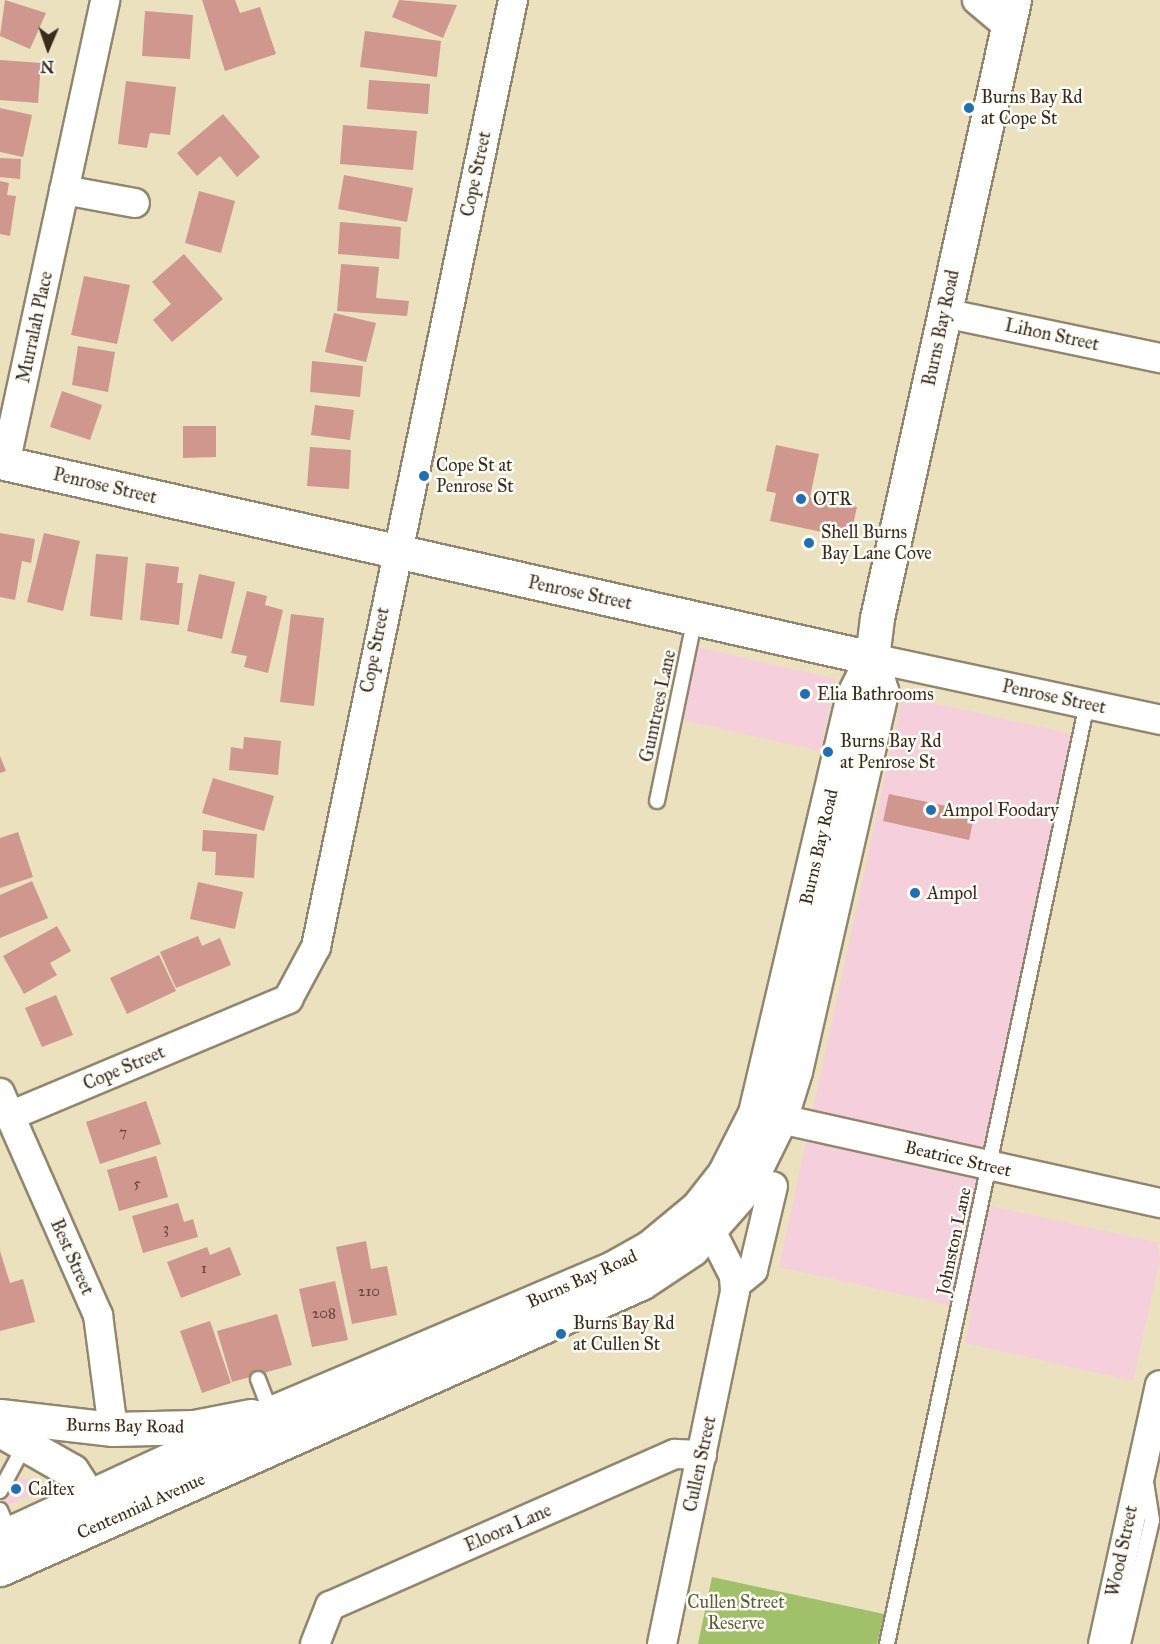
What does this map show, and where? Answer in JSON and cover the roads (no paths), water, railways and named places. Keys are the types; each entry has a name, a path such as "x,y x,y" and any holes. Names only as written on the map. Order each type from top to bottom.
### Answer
{"main road":[{"name":"Burns Bay Road","path":"0,1416 113,1430 277,1427 628,1261 705,1218 724,1174 768,1116 881,691 873,658 944,313 1011,13"},
{"name":"Penrose Street","path":"3,463 873,658"},
{"name":"Centennial Avenue","path":"3,1527 277,1427"},
{"name":"Centennial Avenue","path":"0,1569 136,1509 277,1427"},
{"name":"Burns Bay Road","path":"13,1437 72,1471 89,1497"},
{"path":"89,1497 136,1509"}],"street":[{"name":"Murralah Place","path":"3,463 105,0"},
{"name":"Cope Street","path":"5,1105 288,999 316,947 395,552 513,0"},
{"path":"977,0 1011,13"},
{"path":"64,190 135,202"},
{"name":"Lihon Street","path":"944,313 1160,358"},
{"name":"Penrose Street","path":"873,658 1160,720"},
{"name":"Best Street","path":"5,1105 98,1315 113,1430"},
{"name":"Beatrice Street","path":"768,1116 1160,1203"},
{"name":"Cullen Street","path":"662,1644 736,1284 753,1270 773,1186"},
{"path":"705,1218 736,1284"},
{"name":"Wood Street","path":"1103,1644 1142,1458 1160,1385"},
{"name":"Eloora Lane","path":"319,1632 330,1606 675,1454 702,1455"}],"lane":[{"name":"Gumtrees Lane","path":"657,801 695,618"},
{"name":"Johnston Lane","path":"888,1644 1087,704"},
{"path":"258,1379 277,1427"},
{"path":"0,1491 13,1437"},
{"name":"Wood Street","path":"1123,1644 1152,1520 1142,1458"}],"place":[{"name":"Burns Bay Rd at Cope St","path":"969,108"},
{"name":"Cope St at Penrose St","path":"424,476"},
{"name":"OTR","path":"801,499"},
{"name":"Shell Burns Bay Lane Cove","path":"809,543"},
{"name":"Elia Bathrooms","path":"805,694"},
{"name":"Burns Bay Rd at Penrose St","path":"828,752"},
{"name":"Ampol Foodary","path":"931,810"},
{"name":"Ampol","path":"915,893"},
{"name":"Burns Bay Rd at Cullen St","path":"561,1334"},
{"name":"Caltex","path":"16,1489"}],"park label":[{"name":"Cullen Street Reserve","path":"736,1613"}]}
